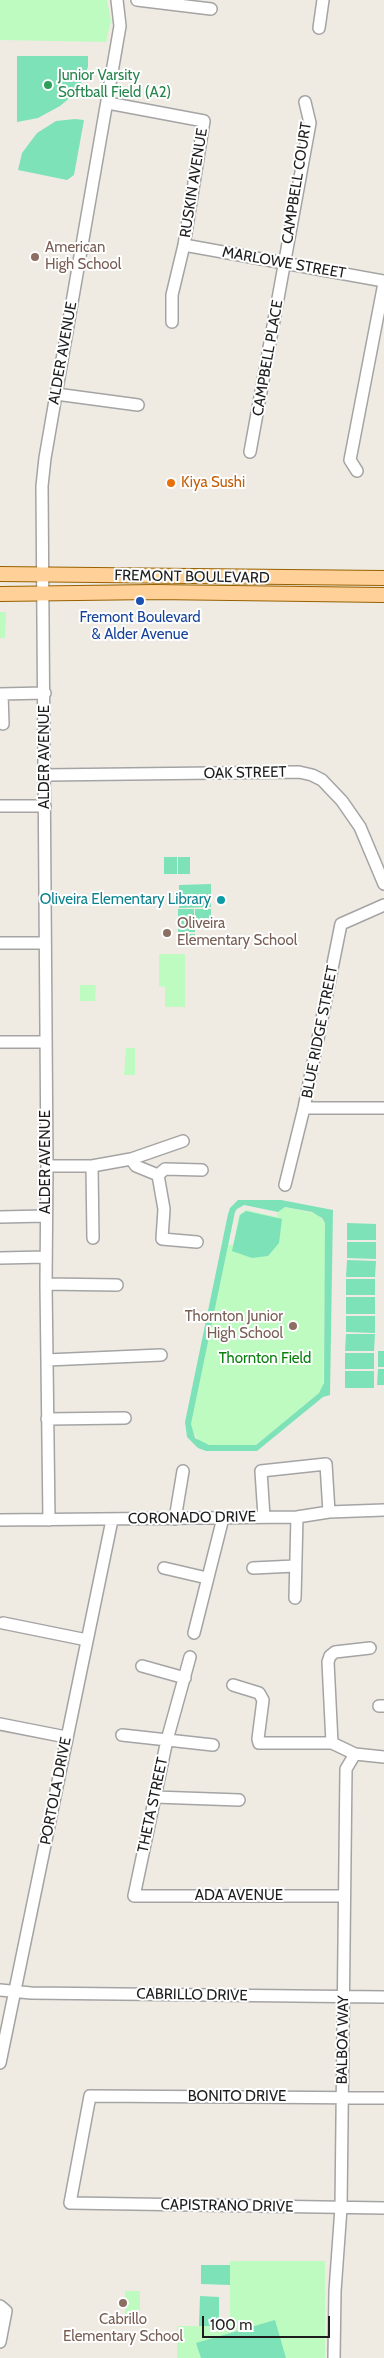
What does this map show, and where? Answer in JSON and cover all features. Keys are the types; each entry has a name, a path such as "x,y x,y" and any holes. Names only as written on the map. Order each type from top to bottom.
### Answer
{"main road":[{"name":"FREMONT BOULEVARD","path":"0,574 384,578"},
{"name":"FREMONT BOULEVARD","path":"0,594 156,592 384,595"}],"street":[{"name":"ALDER AVENUE","path":"49,1520 45,1258 47,1166 43,474 108,103 120,26 117,0"},
{"path":"137,0 211,9"},
{"path":"319,28 323,0"},
{"name":"CAMPBELL COURT","path":"285,263 310,123 305,102"},
{"name":"RUSKIN AVENUE","path":"108,103 204,121 184,245 172,295 172,322"},
{"name":"MARLOWE STREET","path":"184,245 384,282"},
{"name":"CAMPBELL PLACE","path":"250,452 285,263"},
{"path":"357,471 350,460 384,282"},
{"path":"56,394 138,405"},
{"path":"3,724 1,694 45,693"},
{"name":"OAK STREET","path":"45,775 298,772 312,775 322,780 342,801 360,827 384,884"},
{"path":"0,806 45,806"},
{"name":"BLUE RIDGE STREET","path":"285,1185 304,1108 341,924 384,905"},
{"path":"0,942 45,943"},
{"path":"0,1042 45,1042"},
{"path":"304,1108 384,1108"},
{"path":"47,1166 92,1166 132,1159 183,1141"},
{"path":"132,1159 136,1166 158,1175"},
{"path":"92,1166 92,1238"},
{"path":"158,1175 165,1169 202,1170"},
{"path":"158,1175 164,1209 162,1239 197,1242"},
{"path":"0,1217 45,1216"},
{"path":"0,1258 45,1258"},
{"path":"46,1284 117,1285"},
{"path":"47,1360 161,1355"},
{"path":"47,1419 125,1418"},
{"path":"264,1517 260,1471 326,1464 329,1512"},
{"path":"175,1520 183,1471"},
{"name":"CORONADO DRIVE","path":"0,1520 175,1520 297,1517 329,1512 384,1510"},
{"path":"295,1598 297,1517"},
{"path":"194,1632 223,1518"},
{"name":"PORTOLA DRIVE","path":"0,2063 112,1520"},
{"path":"253,1568 295,1566"},
{"path":"164,1568 207,1578"},
{"path":"3,1622 87,1640"},
{"path":"332,1743 328,1662 330,1656 335,1652 370,1648"},
{"name":"THETA STREET","path":"134,1896 173,1714 190,1657"},
{"path":"142,1666 185,1678"},
{"path":"233,1685 259,1693 263,1700 259,1743 332,1743 355,1754 384,1757"},
{"path":"0,1724 66,1737"},
{"path":"122,1735 213,1745"},
{"name":"BALBOA WAY","path":"334,2358 335,2291 341,2208 346,1769 355,1754"},
{"path":"155,1797 238,1800"},
{"name":"ADA AVENUE","path":"134,1896 344,1896"},
{"name":"CABRILLO DRIVE","path":"0,1990 15,1992 384,1998"},
{"name":"BONITO DRIVE","path":"70,2203 90,2096 384,2098"},
{"name":"CAPISTRANO DRIVE","path":"70,2203 384,2208"},
{"path":"0,2306 6,2311 0,2342"}],"green space":[{"path":"0,0 107,0 111,21 106,42 0,40"},
{"name":"Junior Varsity Softball Field (A2)","path":"17,56 88,56 88,67 77,92 60,106 38,118 17,122"},
{"path":"84,120 74,175 67,180 18,170 22,153 37,133 56,121"},
{"path":"0,612 6,612 5,638 0,638"},
{"path":"164,857 177,857 177,874 164,874"},
{"path":"178,857 190,857 190,874 178,874"},
{"path":"211,884 211,907 179,908 179,885"},
{"path":"178,909 194,909 195,932 178,932"},
{"path":"195,909 211,909 211,921 195,921"},
{"path":"178,934 195,934 195,946 178,946"},
{"path":"159,954 185,954 185,1007 165,1007 165,987 159,986"},
{"path":"80,985 96,985 95,1001 80,1001"},
{"path":"126,1048 135,1048 135,1075 124,1075"},
{"path":"238,1200 281,1200 333,1210 330,1395 323,1397 257,1451 206,1451 198,1448 187,1437 185,1422 230,1208","holes":["244,1205 278,1212 285,1207 312,1212 322,1218 325,1223 324,1383 319,1393 256,1445 209,1445 195,1438 191,1424 235,1212"]},
{"name":"Thornton Field","path":"285,1207 317,1214 325,1223 323,1387 319,1393 256,1445 208,1445 201,1443 192,1431 191,1424 228,1245 233,1245 239,1215 246,1210 277,1217 278,1212"},
{"path":"246,1211 282,1219 279,1243 268,1256 252,1258 232,1251 240,1215"},
{"path":"347,1223 376,1224 376,1240 347,1240"},
{"path":"347,1242 376,1242 376,1259 347,1258"},
{"path":"347,1260 376,1261 375,1277 346,1277"},
{"path":"346,1279 375,1279 375,1295 346,1295"},
{"path":"346,1297 375,1297 375,1314 346,1314"},
{"path":"346,1316 375,1316 375,1333 346,1332"},
{"path":"346,1334 375,1334 374,1351 345,1351"},
{"path":"378,1351 384,1351 384,1367 378,1367"},
{"path":"345,1353 374,1353 374,1369 345,1369"},
{"path":"378,1369 384,1369 384,1385 377,1385"},
{"path":"345,1371 374,1371 374,1388 345,1388"},
{"path":"230,2261 325,2261 325,2358 177,2358 177,2326 230,2326"},
{"path":"201,2265 230,2265 230,2285 201,2284"},
{"path":"125,2291 140,2291 140,2318 125,2318"},
{"path":"200,2296 219,2297 219,2326 199,2326"},
{"path":"275,2320 286,2358 201,2358 196,2343"}],"place":[{"name":"Junior Varsity Softball Field (A2)","path":"48,85"},
{"name":"American High School","path":"35,257"},
{"name":"Kiya Sushi","path":"171,483"},
{"name":"Fremont Boulevard & Alder Avenue","path":"140,601"},
{"name":"Oliveira Elementary Library","path":"221,900"},
{"name":"Oliveira Elementary School","path":"167,933"},
{"name":"Thornton Junior High School","path":"293,1326"},
{"name":"Cabrillo Elementary School","path":"123,2303"}]}
